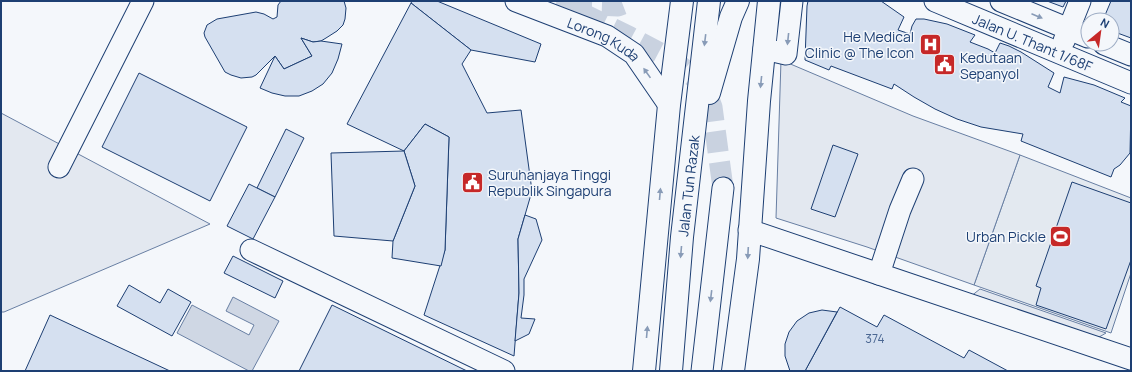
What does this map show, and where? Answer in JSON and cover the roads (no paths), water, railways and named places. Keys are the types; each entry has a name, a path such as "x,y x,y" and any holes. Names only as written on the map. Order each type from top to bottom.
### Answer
{"main road":[{"name":"Jalan Tun Razak","path":"644,371 669,105 682,1"},
{"name":"Jalan Tun Razak","path":"671,371 682,237 709,1"},
{"path":"691,153 731,17 738,1"},
{"path":"733,371 748,259 758,101 769,1"}],"street":[{"path":"59,167 143,1"},
{"name":"Lorong Kuda","path":"516,1 607,36 634,54 669,105"},
{"path":"764,49 786,54 792,1"},
{"name":"Jalan U. Thant 1/68F","path":"935,1 1131,83"},
{"name":"Jalan U. Thant 1/68F","path":"1001,1 1079,33"},
{"path":"1059,53 1079,33 1080,1"},
{"name":"Jalan U. Thant 1/68F","path":"1120,51 1131,56"},
{"path":"879,274 900,210 913,179"},
{"path":"702,371 724,188"},
{"path":"749,230 1131,359"},
{"path":"251,250 504,371"}],"tunnel":[{"path":"557,1 673,60 696,79 707,94 712,107 723,188"},
{"path":"571,4 618,6 631,1"}],"place":[{"name":"He Medical Clinic @ The Icon","path":"930,44"},
{"name":"Kedutaan Sepanyol","path":"945,65"},
{"name":"Suruhanjaya Tinggi Republik Singapura","path":"472,182"},
{"name":"Urban Pickle","path":"1061,236"}]}
